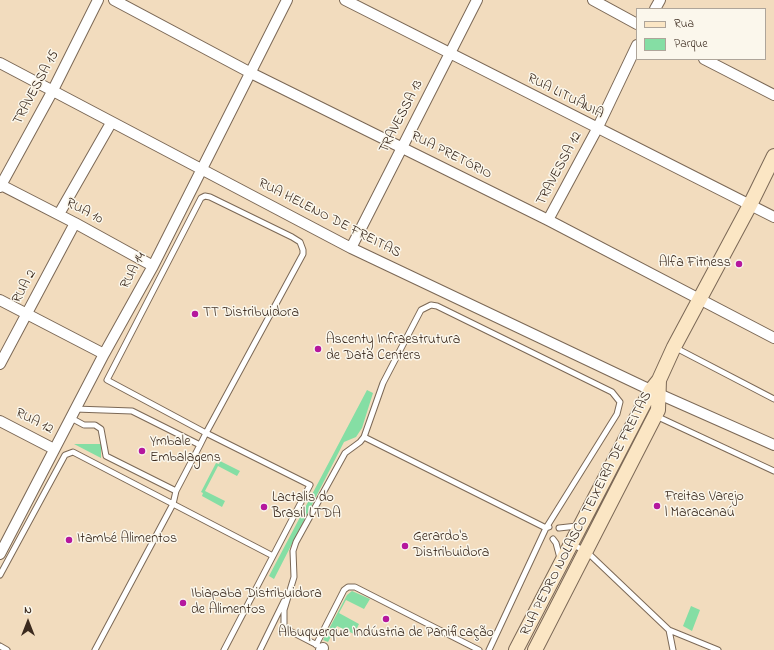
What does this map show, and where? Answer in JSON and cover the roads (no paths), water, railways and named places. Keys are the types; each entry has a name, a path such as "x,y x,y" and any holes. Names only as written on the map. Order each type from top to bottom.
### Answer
{"main road":[{"name":"RUA PEDRO NOLASCO TEIXEIRA DE FREITAS","path":"516,650 656,389 674,347 750,205 774,156"},
{"name":"RUA PEDRO NOLASCO TEIXEIRA DE FREITAS","path":"535,650 655,416 658,408 656,389"}],"street":[{"name":"TRAVESSA 15","path":"1,183 52,92 98,0"},
{"name":"RUA PRETÓRIO","path":"114,0 251,73 548,220 774,338"},
{"name":"RUA 14","path":"0,554 4,538 153,266 200,170 251,73 287,0"},
{"name":"RUA LITUÂNIA","path":"345,0 597,129 774,217"},
{"name":"TRAVESSA 13","path":"351,248 477,0"},
{"path":"593,0 636,23"},
{"name":"TRAVESSA 12","path":"548,220 597,129 636,47"},
{"path":"706,60 774,95"},
{"name":"RUA HELENO DE FREITAS","path":"0,63 52,92 351,248 656,389 712,419 774,445"},
{"path":"59,214 111,123"},
{"name":"RUA 10","path":"1,183 75,222 153,266"},
{"name":"RUA 2","path":"0,364 75,222"},
{"path":"0,300 104,354"},
{"name":"RUA 12","path":"0,421 54,449"}],"lane":[{"path":"95,650 173,504 176,491 206,433 303,250 300,242 292,237 210,197 205,196 201,198 107,380 206,433 310,485 224,650"},
{"path":"479,650 355,587 348,587 344,590 322,648 288,630 284,626 283,619 294,577 293,551 296,542 345,453 360,442 364,437 383,383 421,310 431,305 437,306 612,392 620,402 617,414 548,529 489,650"},
{"path":"674,347 774,399"},
{"path":"73,413 132,411 200,445"},
{"path":"73,413 84,425 95,425 101,429 106,456 176,491"},
{"path":"655,416 774,471"},
{"path":"364,437 548,529"},
{"path":"0,576 65,455 69,452 73,452 273,556"},
{"path":"559,528 574,528 583,523"},
{"path":"553,539 560,553 561,565"},
{"path":"572,544 586,551 669,630 718,650"},
{"path":"260,650 290,590"},
{"path":"669,630 673,650"},
{"path":"0,646 7,650"}],"place":[{"name":"Alfa Fitness","path":"739,264"},
{"name":"TT Distribuidora","path":"195,314"},
{"name":"Ascenty Infraestrutura de Data Centers","path":"318,349"},
{"name":"Ymbale Embalagens","path":"142,451"},
{"name":"Freitas Varejo | Maracanaú","path":"657,506"},
{"name":"Lactalis do Brasil LTDA","path":"264,507"},
{"name":"Itambé Alimentos","path":"69,540"},
{"name":"Gerardo's Distribuidora","path":"405,546"},
{"name":"Ibiapaba Distribuidora de Alimentos","path":"183,603"},
{"name":"Albuquerque Indústria de Panificação","path":"386,619"}]}
